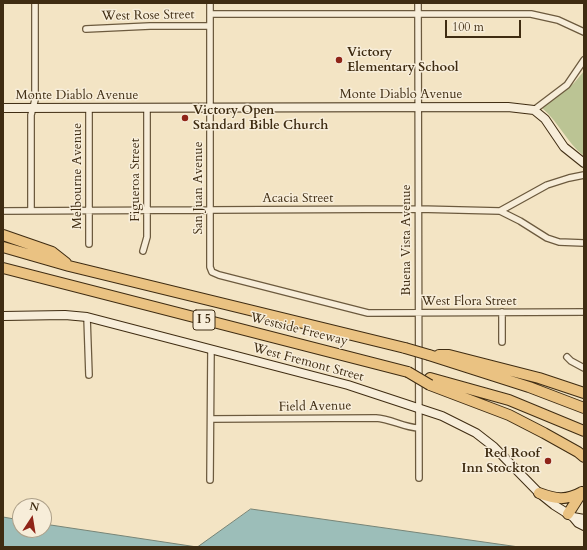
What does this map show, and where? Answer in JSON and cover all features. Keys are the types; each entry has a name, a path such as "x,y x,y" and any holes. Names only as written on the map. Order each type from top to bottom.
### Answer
{"highway":[{"path":"3,235 52,252 69,266"},
{"name":"Westside Freeway","path":"3,247 69,266 405,348 529,387 584,408"},
{"name":"Westside Freeway","path":"3,268 406,372 430,381 508,400 584,431"},
{"path":"429,355 449,355 513,370 584,393"},
{"path":"430,381 509,415 578,452 584,457"},
{"path":"539,493 553,498 564,499 583,493"},
{"path":"571,515 583,493"}],"street":[{"path":"31,211 31,115 35,100 35,3"},
{"name":"San Juan Avenue","path":"210,3 210,267 212,272 216,274"},
{"name":"Buena Vista Avenue","path":"418,3 419,106 417,313 419,478"},
{"name":"West Rose Street","path":"210,14 532,14 558,20 584,32"},
{"name":"West Rose Street","path":"86,29 142,26 210,26"},
{"path":"584,60 567,85 534,110 545,119 564,147 584,163"},
{"name":"Monte Diablo Avenue","path":"3,108 419,106 508,107 534,110"},
{"name":"Figueroa Street","path":"143,251 147,237 147,107"},
{"name":"Melbourne Avenue","path":"89,108 89,244"},
{"path":"500,211 547,184 584,175"},
{"name":"Acacia Street","path":"3,210 418,209 500,211"},
{"path":"500,211 520,221 547,238 559,242 584,243"},
{"name":"West Flora Street","path":"216,274 361,312 584,312"},
{"path":"502,312 502,342"},
{"name":"West Fremont Street","path":"3,316 65,314 87,317 348,385 442,416 476,433 494,447 539,493 554,505 571,515 584,519"},
{"path":"87,317 89,375"},
{"path":"210,480 211,349"},
{"path":"567,357 575,364 584,368"},
{"name":"Field Avenue","path":"211,419 376,418 390,420 406,427 418,428"},
{"name":"West Fremont Street","path":"571,515 578,523 584,526"}],"green space":[{"path":"584,71 584,156 572,145 553,119 542,108 574,83"}],"water":[{"path":"251,509 519,547 197,547"},
{"path":"3,517 12,519 12,538 52,538 52,525 197,547 3,547"}],"place":[{"name":"Victory Elementary School","path":"339,60"},
{"name":"Victory Open Standard Bible Church","path":"185,118"},
{"name":"Red Roof Inn Stockton","path":"548,461"}]}
